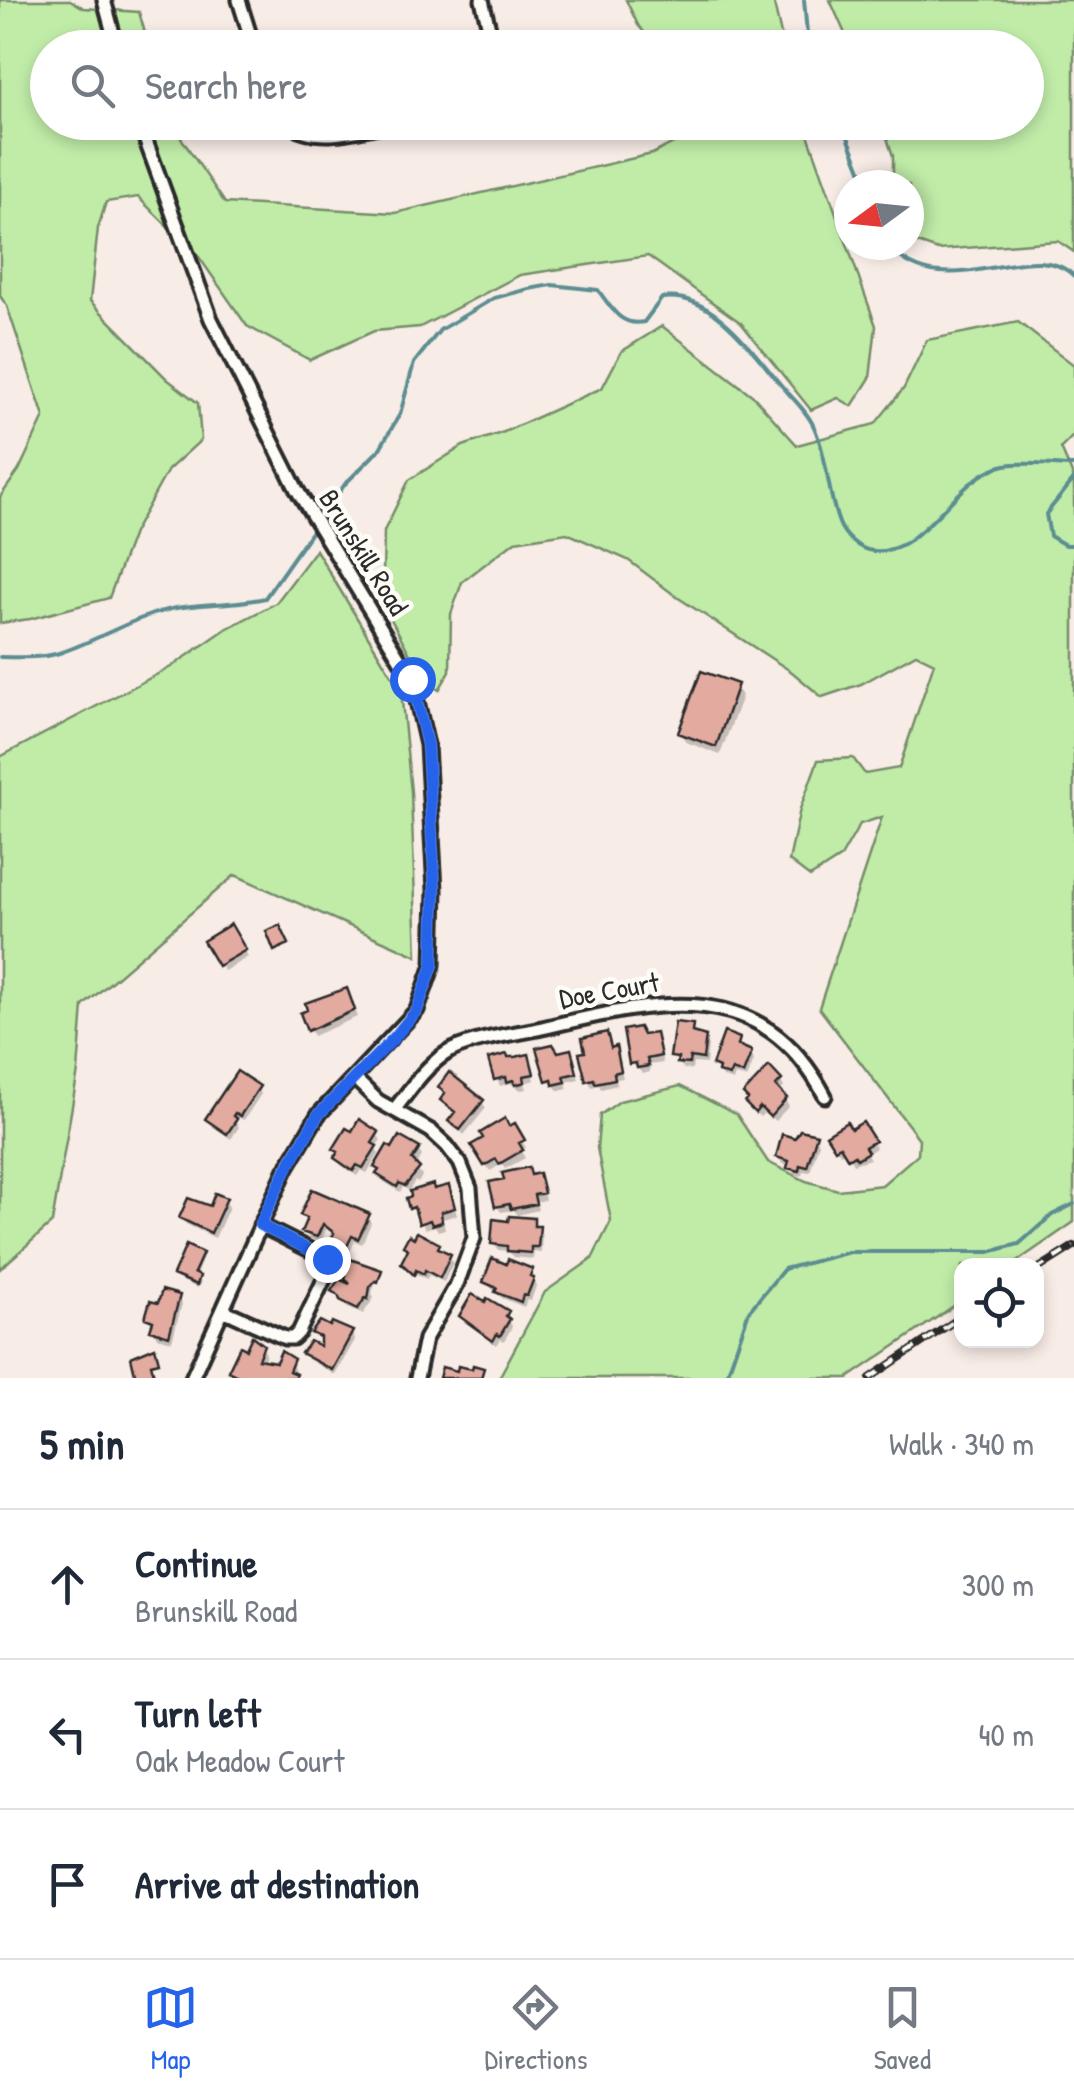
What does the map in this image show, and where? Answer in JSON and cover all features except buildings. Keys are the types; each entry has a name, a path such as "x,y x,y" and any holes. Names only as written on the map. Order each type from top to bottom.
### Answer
{"street":[{"path":"104,0 112,30"},
{"path":"239,0 248,30"},
{"path":"482,0 490,30"},
{"name":"Brunskill Road","path":"146,140 211,319 297,490 412,679 427,745 435,890 433,965 417,1010 318,1115 286,1170 192,1378"},
{"name":"Doe Court","path":"394,1110 425,1070 452,1050 647,1005 685,1003 756,1021 802,1060 825,1096"},
{"path":"354,1078 378,1101 431,1131 447,1146 460,1163 474,1210 474,1238 467,1264 425,1339 417,1378"},
{"path":"223,1310 293,1338 328,1271 324,1257 260,1225"}],"green space":[{"path":"0,0 70,0 84,8 139,12 144,30 30,30 30,140 182,140 225,203 395,213 652,154 679,140 810,140 834,208 834,260 853,260 876,326 870,378 852,406 838,398 811,410 741,323 648,256 520,275 420,327 374,331 310,360 247,326 199,257 138,197 106,202 98,228 90,301 167,379 198,403 201,440 168,470 133,533 109,598 0,623 0,497 19,470 44,417 7,306 0,296"},
{"path":"626,0 773,0 780,30 642,30"},
{"path":"830,0 1074,0 1074,252 1058,241 938,250 924,245 924,170 893,170 888,140 1044,140 1044,30 843,30"},
{"path":"1018,322 1074,365 1074,435 1061,448 1074,479 1074,1222 1022,1258 954,1258 954,1306 848,1378 499,1378 545,1292 592,1259 611,1221 597,1148 600,1115 620,1101 680,1086 737,1115 768,1162 806,1181 838,1190 882,1185 918,1154 919,1139 819,1008 882,817 860,824 841,857 810,877 789,861 800,809 818,760 853,758 865,774 899,768 934,663 916,654 861,684 822,697 792,672 628,560 567,533 515,541 462,582 451,614 450,671 439,690 420,673 391,619 383,576 384,531 409,480 463,446 602,388 621,352 662,326 753,396 797,445 875,424 904,388 927,340"},
{"path":"316,550 401,691 411,792 417,956 235,875 83,1006 78,1071 52,1223 0,1269 0,757 171,667 226,629 276,603"}],"waterway":[{"path":"804,0 807,30"},
{"path":"849,140 861,170"},
{"path":"906,260 935,272 1035,262 1056,265 1074,276"},
{"path":"320,521 345,484 379,450 400,414 414,363 440,330 494,298 552,285 598,290 617,314 629,322 644,322 662,298 680,298 714,313 757,356 811,421 839,523 844,533 862,548 891,549 908,541 970,483 1005,465 1074,466"},
{"path":"1074,479 1046,514 1050,536 1065,545 1074,545"},
{"path":"0,657 55,654 171,609 265,598 314,528"},
{"path":"726,1378 749,1311 784,1269 850,1252 989,1252 1019,1244 1052,1215 1074,1204"}],"railway":[{"path":"1044,1265 1074,1246"},
{"path":"870,1378 954,1321"}],"route":[{"path":"327,1259 260,1225 318,1115 417,1010 433,965 435,890 427,745 412,679"}]}
